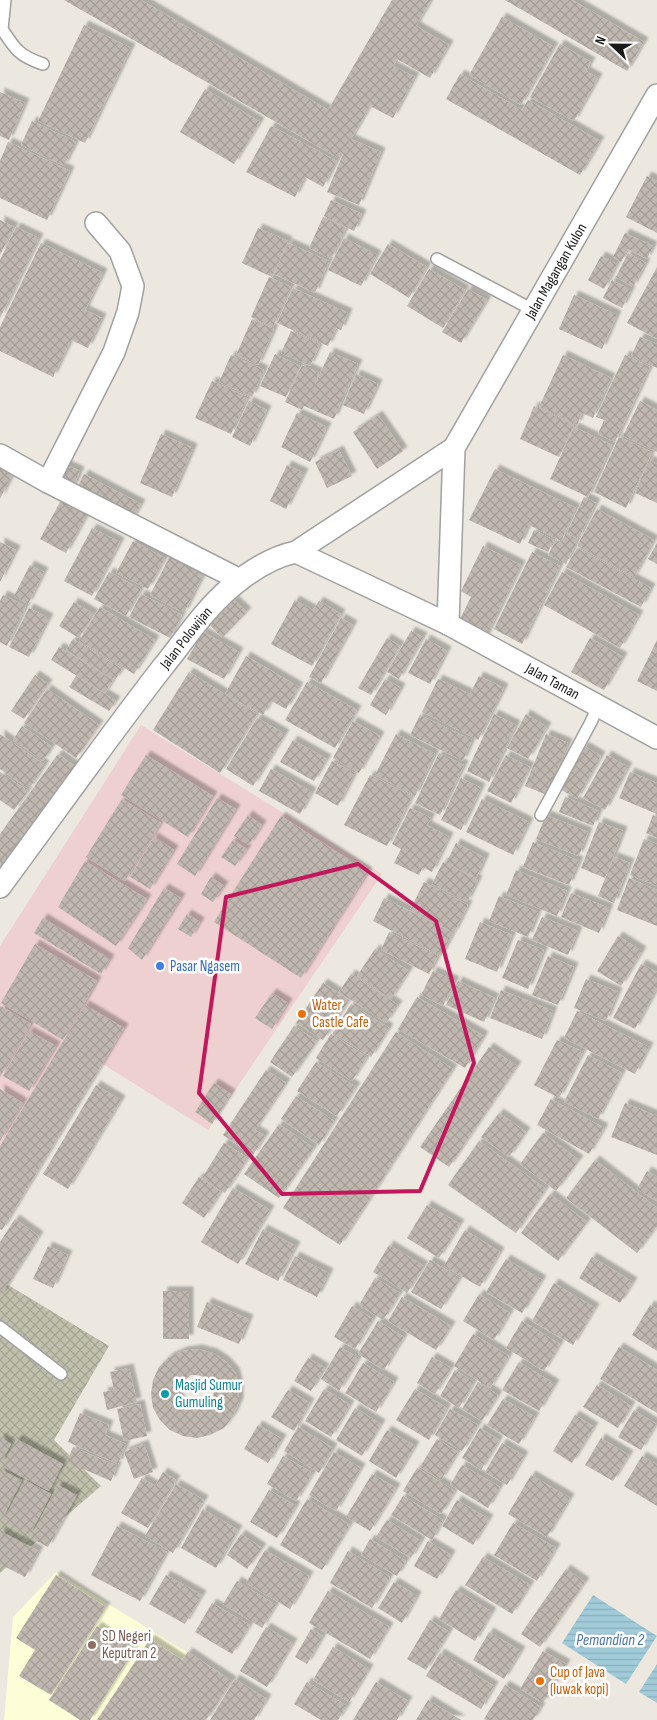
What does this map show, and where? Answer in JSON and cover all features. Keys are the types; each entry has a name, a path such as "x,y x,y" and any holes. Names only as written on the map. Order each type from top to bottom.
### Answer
{"street":[{"name":"Jalan Magangan Kulon","path":"296,552 454,448 657,95"},
{"path":"48,482 114,352 128,312 133,286 120,251 96,223"},
{"name":"Jalan Magangan Kulon","path":"448,624 454,448"},
{"path":"0,454 48,482 240,580"},
{"path":"296,552 448,624"},
{"name":"Jalan Polowijan","path":"0,887 122,718 208,611 229,588 257,568 280,555 296,552"},
{"name":"Jalan Taman","path":"448,624 657,738"}],"lane":[{"path":"5,0 2,28 12,45 27,58 43,64"},
{"path":"437,259 533,310"},
{"path":"541,815 592,722 598,706"},
{"path":"0,1328 61,1374"}],"highlighted area":[{"path":"358,864 436,921 474,1063 420,1191 282,1194 199,1093 226,897"}],"shaded area":[{"name":"Pasar Ngasem","path":"141,725 382,874 208,1130 98,1061 0,1218 0,946"},
{"path":"0,1280 109,1346 54,1440 101,1486 0,1573"},
{"name":"SD Negeri Keputran 2","path":"56,1572 221,1673 191,1720 4,1720 13,1617"}],"water":[{"name":"Pemandian 2","path":"593,1595 657,1636 626,1684 562,1643"},
{"name":"Pemandian 2","path":"657,1664 657,1703 639,1692"}],"building":[{"path":"64,0 141,0 328,110 392,0 431,0 416,26 449,45 430,78 397,59 393,66 415,77 393,118 370,106 351,139 381,152 359,205 327,192 344,152 340,159"},
{"path":"505,0 572,0 644,42 627,71"},
{"path":"502,17 554,47 521,105 469,75"},
{"path":"84,25 131,48 85,143 38,121"},
{"path":"560,44 591,62 586,71 598,78 574,121 530,97"},
{"path":"460,74 522,110 528,100 600,141 580,175 446,99"},
{"path":"205,89 260,122 234,164 180,132"},
{"path":"0,92 25,103 9,140 0,136"},
{"path":"32,121 76,142 64,166 21,145"},
{"path":"271,126 337,161 323,187 305,177 295,197 246,172"},
{"path":"8,142 70,171 47,220 0,198 0,161"},
{"path":"647,176 657,181 657,233 626,217"},
{"path":"331,200 362,214 354,231 324,216"},
{"path":"323,217 346,228 331,259 309,248"},
{"path":"0,220 14,227 0,255"},
{"path":"16,227 39,238 0,318 0,260"},
{"path":"258,228 288,241 272,277 242,263"},
{"path":"625,233 653,246 647,259 628,249 621,262 613,257"},
{"path":"344,238 377,255 361,286 328,270"},
{"path":"41,243 103,273 85,310 102,318 88,348 71,340 53,377 0,351 0,327"},
{"path":"288,243 329,261 315,293 274,274"},
{"path":"388,244 427,267 409,298 370,274"},
{"path":"628,253 646,263 633,287 616,277"},
{"path":"601,256 617,264 604,289 588,280"},
{"path":"657,267 657,339 627,323"},
{"path":"429,269 465,290 443,328 407,306"},
{"path":"269,277 291,287 273,327 251,317"},
{"path":"612,280 631,290 622,308 603,298"},
{"path":"293,288 348,313 341,330 336,328 328,346 277,323"},
{"path":"468,289 487,300 461,343 442,332"},
{"path":"574,295 617,315 602,349 559,329"},
{"path":"252,319 274,329 258,365 236,355"},
{"path":"291,331 320,344 310,366 281,353"},
{"path":"640,337 657,344 657,368 631,356"},
{"path":"330,352 358,364 334,419 304,406 302,410 285,402 302,365 319,373 313,389"},
{"path":"275,354 300,366 286,397 260,386"},
{"path":"231,355 264,370 252,397 219,382"},
{"path":"563,355 611,378 593,418 582,413 577,425 539,407"},
{"path":"625,355 650,367 615,442 598,434 604,420 596,417"},
{"path":"356,374 378,384 364,414 343,405"},
{"path":"212,381 248,397 231,434 195,418"},
{"path":"249,401 267,410 250,446 232,437"},
{"path":"640,401 657,410 657,452 623,436"},
{"path":"534,406 574,425 559,457 520,439"},
{"path":"297,413 327,427 310,462 281,447"},
{"path":"378,415 403,451 377,469 353,432"},
{"path":"574,427 612,445 588,497 550,479"},
{"path":"161,434 193,448 172,497 140,483"},
{"path":"619,437 652,452 626,508 594,492"},
{"path":"339,450 352,476 327,488 315,462"},
{"path":"0,459 16,467 0,499"},
{"path":"649,460 657,464 657,503 635,493"},
{"path":"60,462 80,471 73,488 52,479"},
{"path":"287,465 304,473 286,509 270,501"},
{"path":"495,469 576,508 561,541 529,525 520,544 469,520"},
{"path":"84,474 141,504 132,520 76,490"},
{"path":"65,493 91,507 66,553 40,539"},
{"path":"584,497 596,503 579,538 567,532"},
{"path":"597,509 654,540 634,577 577,546"},
{"path":"92,528 120,542 92,596 64,581"},
{"path":"534,530 554,540 548,552 528,543"},
{"path":"566,533 578,539 566,564 548,555 556,540 561,543"},
{"path":"133,541 165,558 148,589 116,573"},
{"path":"0,542 16,550 0,582"},
{"path":"657,543 657,564 648,559"},
{"path":"483,546 521,565 485,639 457,625 471,597 461,591"},
{"path":"577,548 651,588 641,607 566,567"},
{"path":"532,552 560,566 522,644 494,629"},
{"path":"171,554 205,571 184,613 150,595"},
{"path":"30,565 44,572 28,604 14,596"},
{"path":"109,572 141,589 126,616 94,599"},
{"path":"562,572 639,615 620,648 544,605"},
{"path":"141,594 182,615 170,638 129,617"},
{"path":"3,595 26,606 7,646 0,642 0,601"},
{"path":"234,600 247,612 222,638 210,625"},
{"path":"295,600 313,610 319,601 341,614 312,666 271,644"},
{"path":"74,602 94,614 79,638 59,626"},
{"path":"100,607 155,640 134,674 79,641"},
{"path":"29,608 49,618 29,657 9,647"},
{"path":"341,618 353,625 321,683 309,677"},
{"path":"411,631 423,637 399,679 387,672"},
{"path":"203,632 239,652 224,679 187,659"},
{"path":"387,638 400,646 371,695 358,688"},
{"path":"590,638 623,657 604,690 571,672"},
{"path":"73,639 122,669 115,680 66,650"},
{"path":"426,639 447,651 430,684 408,673"},
{"path":"657,640 657,691 637,681"},
{"path":"59,647 113,680 105,693 51,660"},
{"path":"246,656 299,687 286,709 271,701 263,715 225,694"},
{"path":"189,672 257,714 220,773 153,730"},
{"path":"35,675 48,684 24,719 11,711"},
{"path":"76,676 116,701 109,711 69,687"},
{"path":"479,676 504,688 478,740 422,712 438,679 470,694"},
{"path":"385,679 401,688 386,715 370,705"},
{"path":"307,682 357,710 335,748 285,720"},
{"path":"47,689 99,725 76,758 24,723"},
{"path":"494,714 516,725 489,782 467,771"},
{"path":"526,714 547,727 528,759 507,748"},
{"path":"420,715 472,740 463,761 410,735"},
{"path":"257,718 285,734 253,786 226,769"},
{"path":"353,721 380,736 359,773 333,758"},
{"path":"22,726 52,747 43,761 13,740"},
{"path":"0,734 45,765 29,789 0,769"},
{"path":"396,734 435,754 415,796 375,775"},
{"path":"546,734 568,743 547,795 525,786"},
{"path":"293,740 327,759 314,781 280,762"},
{"path":"584,746 601,756 577,799 560,789"},
{"path":"439,753 464,765 440,815 415,803"},
{"path":"58,754 76,767 0,872 0,834"},
{"path":"146,755 213,796 188,837 121,795"},
{"path":"506,755 530,767 511,803 487,791"},
{"path":"607,755 628,767 605,810 583,798"},
{"path":"332,761 355,773 338,806 315,793"},
{"path":"271,769 312,792 300,814 259,791"},
{"path":"0,772 28,791 14,810 0,800"},
{"path":"630,772 657,783 657,814 619,798"},
{"path":"370,775 412,796 387,846 344,825"},
{"path":"461,778 481,788 461,830 441,820"},
{"path":"565,797 599,811 593,826 559,812"},
{"path":"217,798 236,809 195,876 177,864"},
{"path":"122,799 161,823 125,881 86,857"},
{"path":"482,799 529,822 513,855 466,832"},
{"path":"410,808 431,818 427,825 449,837 432,872 423,867 419,875 394,863 401,849 392,844"},
{"path":"248,815 262,825 249,845 234,836"},
{"path":"546,815 588,832 579,856 536,839"},
{"path":"653,815 657,817 657,838 646,833"},
{"path":"281,816 368,872 301,978 214,922"},
{"path":"599,822 623,831 605,878 581,868"},
{"path":"154,837 174,850 150,889 130,877"},
{"path":"644,839 657,844 657,886 630,875"},
{"path":"233,840 247,849 235,866 221,857"},
{"path":"533,842 579,861 569,885 523,867"},
{"path":"456,843 485,858 476,878 446,863"},
{"path":"614,857 630,863 614,903 598,896"},
{"path":"85,861 147,899 116,946 58,907"},
{"path":"443,862 478,880 467,902 432,884"},
{"path":"516,870 567,891 557,916 506,895"},
{"path":"211,877 224,886 213,902 201,894"},
{"path":"629,878 657,890 657,926 617,910"},
{"path":"424,882 468,905 454,933 410,910"},
{"path":"164,888 181,898 142,960 128,948"},
{"path":"571,893 609,908 599,933 561,917"},
{"path":"499,896 538,912 528,937 489,921"},
{"path":"384,898 453,933 441,956 373,921"},
{"path":"187,914 200,922 191,937 178,929"},
{"path":"542,917 578,931 568,955 532,940"},
{"path":"43,918 110,959 101,974 34,933"},
{"path":"480,922 512,935 497,972 465,959"},
{"path":"389,932 438,956 429,974 381,950"},
{"path":"618,936 642,951 621,986 597,971"},
{"path":"518,940 544,950 528,989 502,978"},
{"path":"35,944 97,981 63,1040 1,1003"},
{"path":"375,949 409,971 391,999 357,976"},
{"path":"548,956 574,967 558,1005 532,995"},
{"path":"641,964 657,972 657,988 635,1029 613,1018"},
{"path":"433,971 455,981 443,1006 421,995"},
{"path":"351,974 398,1005 386,1023 339,992"},
{"path":"586,979 618,992 606,1021 574,1008"},
{"path":"458,981 495,998 484,1022 446,1005"},
{"path":"323,983 349,1000 323,1040 296,1023"},
{"path":"501,990 553,1011 542,1039 490,1018"},
{"path":"272,993 288,1003 272,1029 255,1018"},
{"path":"417,997 484,1036 465,1068 398,1029"},
{"path":"351,1004 389,1028 371,1057 333,1033"},
{"path":"85,1005 124,1028 2,1230 0,1229 0,1146"},
{"path":"0,1007 31,1024 0,1077"},
{"path":"577,1011 649,1047 635,1074 564,1038"},
{"path":"294,1026 317,1041 292,1077 270,1062"},
{"path":"29,1031 56,1046 29,1091 3,1076"},
{"path":"396,1032 453,1069 340,1245 283,1208"},
{"path":"331,1034 367,1057 352,1081 316,1058"},
{"path":"557,1040 583,1052 559,1098 534,1085"},
{"path":"489,1047 517,1066 449,1167 420,1147"},
{"path":"588,1055 622,1073 598,1119 564,1102"},
{"path":"316,1062 356,1087 337,1116 297,1091"},
{"path":"266,1070 286,1083 255,1130 265,1136 253,1155 223,1135"},
{"path":"214,1083 231,1094 212,1124 195,1112"},
{"path":"96,1085 121,1100 68,1189 43,1174"},
{"path":"0,1089 23,1103 0,1141"},
{"path":"296,1096 334,1121 319,1145 281,1119"},
{"path":"551,1099 604,1128 589,1154 537,1125"},
{"path":"625,1103 657,1116 657,1155 611,1137"},
{"path":"499,1113 526,1132 509,1157 481,1137"},
{"path":"279,1124 314,1148 279,1198 244,1174"},
{"path":"543,1133 579,1160 556,1191 520,1164"},
{"path":"479,1141 546,1189 516,1233 448,1185"},
{"path":"224,1143 248,1158 225,1193 202,1178"},
{"path":"595,1160 657,1208 657,1226 637,1253 566,1198"},
{"path":"647,1171 657,1177 657,1201 637,1189"},
{"path":"199,1177 221,1192 204,1218 182,1203"},
{"path":"233,1188 270,1210 238,1264 201,1242"},
{"path":"550,1194 587,1222 558,1261 521,1233"},
{"path":"427,1205 460,1224 439,1258 407,1238"},
{"path":"15,1219 39,1236 0,1297 0,1242"},
{"path":"263,1229 296,1246 278,1281 245,1264"},
{"path":"465,1230 500,1252 480,1287 444,1266"},
{"path":"389,1245 424,1266 407,1293 373,1272"},
{"path":"48,1246 68,1255 53,1288 33,1279"},
{"path":"295,1256 329,1273 317,1297 283,1280"},
{"path":"592,1257 633,1282 620,1303 579,1278"},
{"path":"506,1259 542,1280 522,1313 486,1292"},
{"path":"430,1260 460,1278 441,1309 411,1292"},
{"path":"375,1278 400,1293 383,1320 359,1305"},
{"path":"554,1283 595,1308 573,1345 532,1321"},
{"path":"163,1291 189,1291 189,1339 163,1339"},
{"path":"479,1294 510,1313 494,1340 463,1321"},
{"path":"402,1297 451,1326 436,1350 388,1321"},
{"path":"207,1302 249,1319 239,1344 197,1327"},
{"path":"650,1305 657,1309 657,1351 632,1335"},
{"path":"352,1306 373,1319 355,1349 334,1337"},
{"path":"378,1321 404,1337 384,1370 358,1354"},
{"path":"522,1321 560,1344 544,1371 506,1348"},
{"path":"473,1334 509,1356 490,1388 454,1366"},
{"path":"340,1347 359,1358 339,1391 321,1379"},
{"path":"619,1347 657,1370 657,1413 600,1379"},
{"name":"Masjid Sumur Gumuling","path":"198,1349 213,1353 225,1361 235,1372 239,1387 239,1402 233,1416 224,1428 210,1435 197,1438 183,1436 170,1430 160,1420 153,1408 151,1394 153,1380 159,1367 169,1357 183,1351","holes":["191,1375 208,1378 214,1388 213,1400 205,1408 194,1411 188,1409 180,1400 178,1394 182,1382"]},
{"path":"432,1357 451,1368 435,1394 417,1383"},
{"path":"308,1358 325,1368 311,1391 294,1381"},
{"path":"519,1362 555,1384 539,1411 502,1390"},
{"path":"363,1363 394,1382 376,1412 345,1393"},
{"path":"129,1368 137,1402 107,1410 103,1392 114,1390 110,1372"},
{"path":"455,1370 474,1382 459,1408 440,1396"},
{"path":"478,1382 498,1395 482,1421 462,1409"},
{"path":"597,1385 631,1406 618,1428 583,1407"},
{"path":"324,1389 350,1405 331,1437 305,1421"},
{"path":"415,1389 447,1408 429,1440 396,1420"},
{"path":"288,1390 310,1403 294,1431 271,1417"},
{"path":"503,1399 535,1417 519,1444 487,1425"},
{"path":"140,1404 147,1436 124,1441 117,1409"},
{"path":"355,1408 381,1424 362,1456 336,1440"},
{"path":"450,1409 478,1425 462,1451 435,1435"},
{"path":"634,1410 656,1424 641,1450 618,1437"},
{"path":"80,1413 109,1425 105,1435 126,1444 118,1464 68,1442"},
{"path":"575,1415 594,1427 572,1463 553,1451"},
{"path":"258,1425 282,1439 268,1463 244,1449"},
{"path":"298,1427 333,1448 319,1473 284,1451"},
{"path":"480,1428 499,1440 481,1470 462,1458"},
{"path":"387,1430 415,1446 396,1478 369,1461"},
{"path":"0,1437 11,1444 0,1465"},
{"path":"601,1438 629,1455 613,1481 585,1465"},
{"path":"17,1439 63,1464 49,1491 3,1467"},
{"path":"437,1439 458,1452 441,1480 420,1467"},
{"path":"502,1443 524,1456 507,1485 485,1472"},
{"path":"144,1444 153,1472 134,1479 124,1452"},
{"path":"73,1447 117,1466 111,1481 67,1462"},
{"path":"334,1452 361,1468 336,1511 309,1495"},
{"path":"283,1456 313,1473 296,1501 267,1484"},
{"path":"642,1456 657,1465 657,1506 624,1486"},
{"path":"462,1465 500,1487 488,1508 450,1485"},
{"path":"417,1468 455,1491 441,1514 403,1491"},
{"path":"0,1469 22,1480 3,1517 0,1516"},
{"path":"163,1472 176,1480 148,1528 121,1513 142,1478 155,1486"},
{"path":"372,1474 396,1488 370,1531 346,1517"},
{"path":"531,1475 570,1498 547,1537 508,1514"},
{"path":"25,1480 51,1494 30,1535 3,1521"},
{"path":"176,1484 204,1500 173,1553 145,1536"},
{"path":"58,1485 77,1495 48,1547 30,1538"},
{"path":"269,1490 296,1506 277,1538 250,1522"},
{"path":"403,1496 443,1520 432,1540 391,1515"},
{"path":"307,1499 350,1525 322,1570 280,1545"},
{"path":"457,1500 489,1519 473,1545 442,1526"},
{"path":"203,1509 238,1530 216,1568 181,1548"},
{"path":"387,1520 421,1541 411,1558 376,1537"},
{"path":"513,1523 556,1548 537,1581 494,1555"},
{"path":"117,1526 167,1552 140,1601 91,1575"},
{"path":"0,1531 39,1551 25,1577 0,1564"},
{"path":"241,1534 262,1548 247,1569 227,1555"},
{"path":"370,1539 406,1561 397,1576 361,1555"},
{"path":"428,1541 451,1555 437,1579 414,1566"},
{"path":"265,1550 309,1576 290,1609 246,1583"},
{"path":"348,1551 390,1577 372,1608 330,1583"},
{"path":"483,1557 530,1585 512,1614 465,1585"},
{"path":"566,1569 585,1582 540,1647 521,1634"},
{"path":"56,1575 106,1607 51,1695 19,1676 35,1650 16,1638"},
{"path":"166,1575 202,1595 185,1624 149,1604"},
{"path":"237,1581 276,1605 262,1628 223,1604"},
{"path":"394,1582 417,1596 402,1623 378,1608"},
{"path":"456,1590 492,1612 475,1641 439,1619"},
{"path":"328,1591 389,1627 370,1659 309,1623"},
{"path":"212,1603 250,1625 232,1654 195,1632"},
{"path":"430,1620 449,1632 426,1670 407,1659"},
{"path":"97,1626 134,1650 90,1720 80,1720 49,1700"},
{"path":"266,1627 293,1643 267,1687 240,1671"},
{"path":"311,1629 323,1636 307,1664 295,1657"},
{"path":"489,1632 521,1651 504,1679 473,1660"},
{"path":"150,1639 182,1660 188,1652 232,1681 206,1720 97,1720"},
{"path":"333,1647 369,1669 349,1702 313,1680"},
{"path":"543,1651 566,1664 543,1703 520,1689"},
{"path":"440,1653 494,1686 481,1709 426,1676"},
{"path":"235,1679 267,1699 254,1720 210,1720"},
{"path":"307,1682 347,1706 338,1720 321,1720 294,1704"},
{"path":"376,1682 408,1701 397,1720 353,1720"},
{"path":"505,1685 541,1707 533,1720 484,1719"},
{"path":"428,1700 461,1720 416,1720"}],"place":[{"name":"Pasar Ngasem","path":"160,966"},
{"name":"Water Castle Cafe","path":"302,1014"},
{"name":"Masjid Sumur Gumuling","path":"165,1394"},
{"name":"SD Negeri Keputran 2","path":"92,1645"},
{"name":"Cup of Java (luwak kopi)","path":"540,1681"}]}
